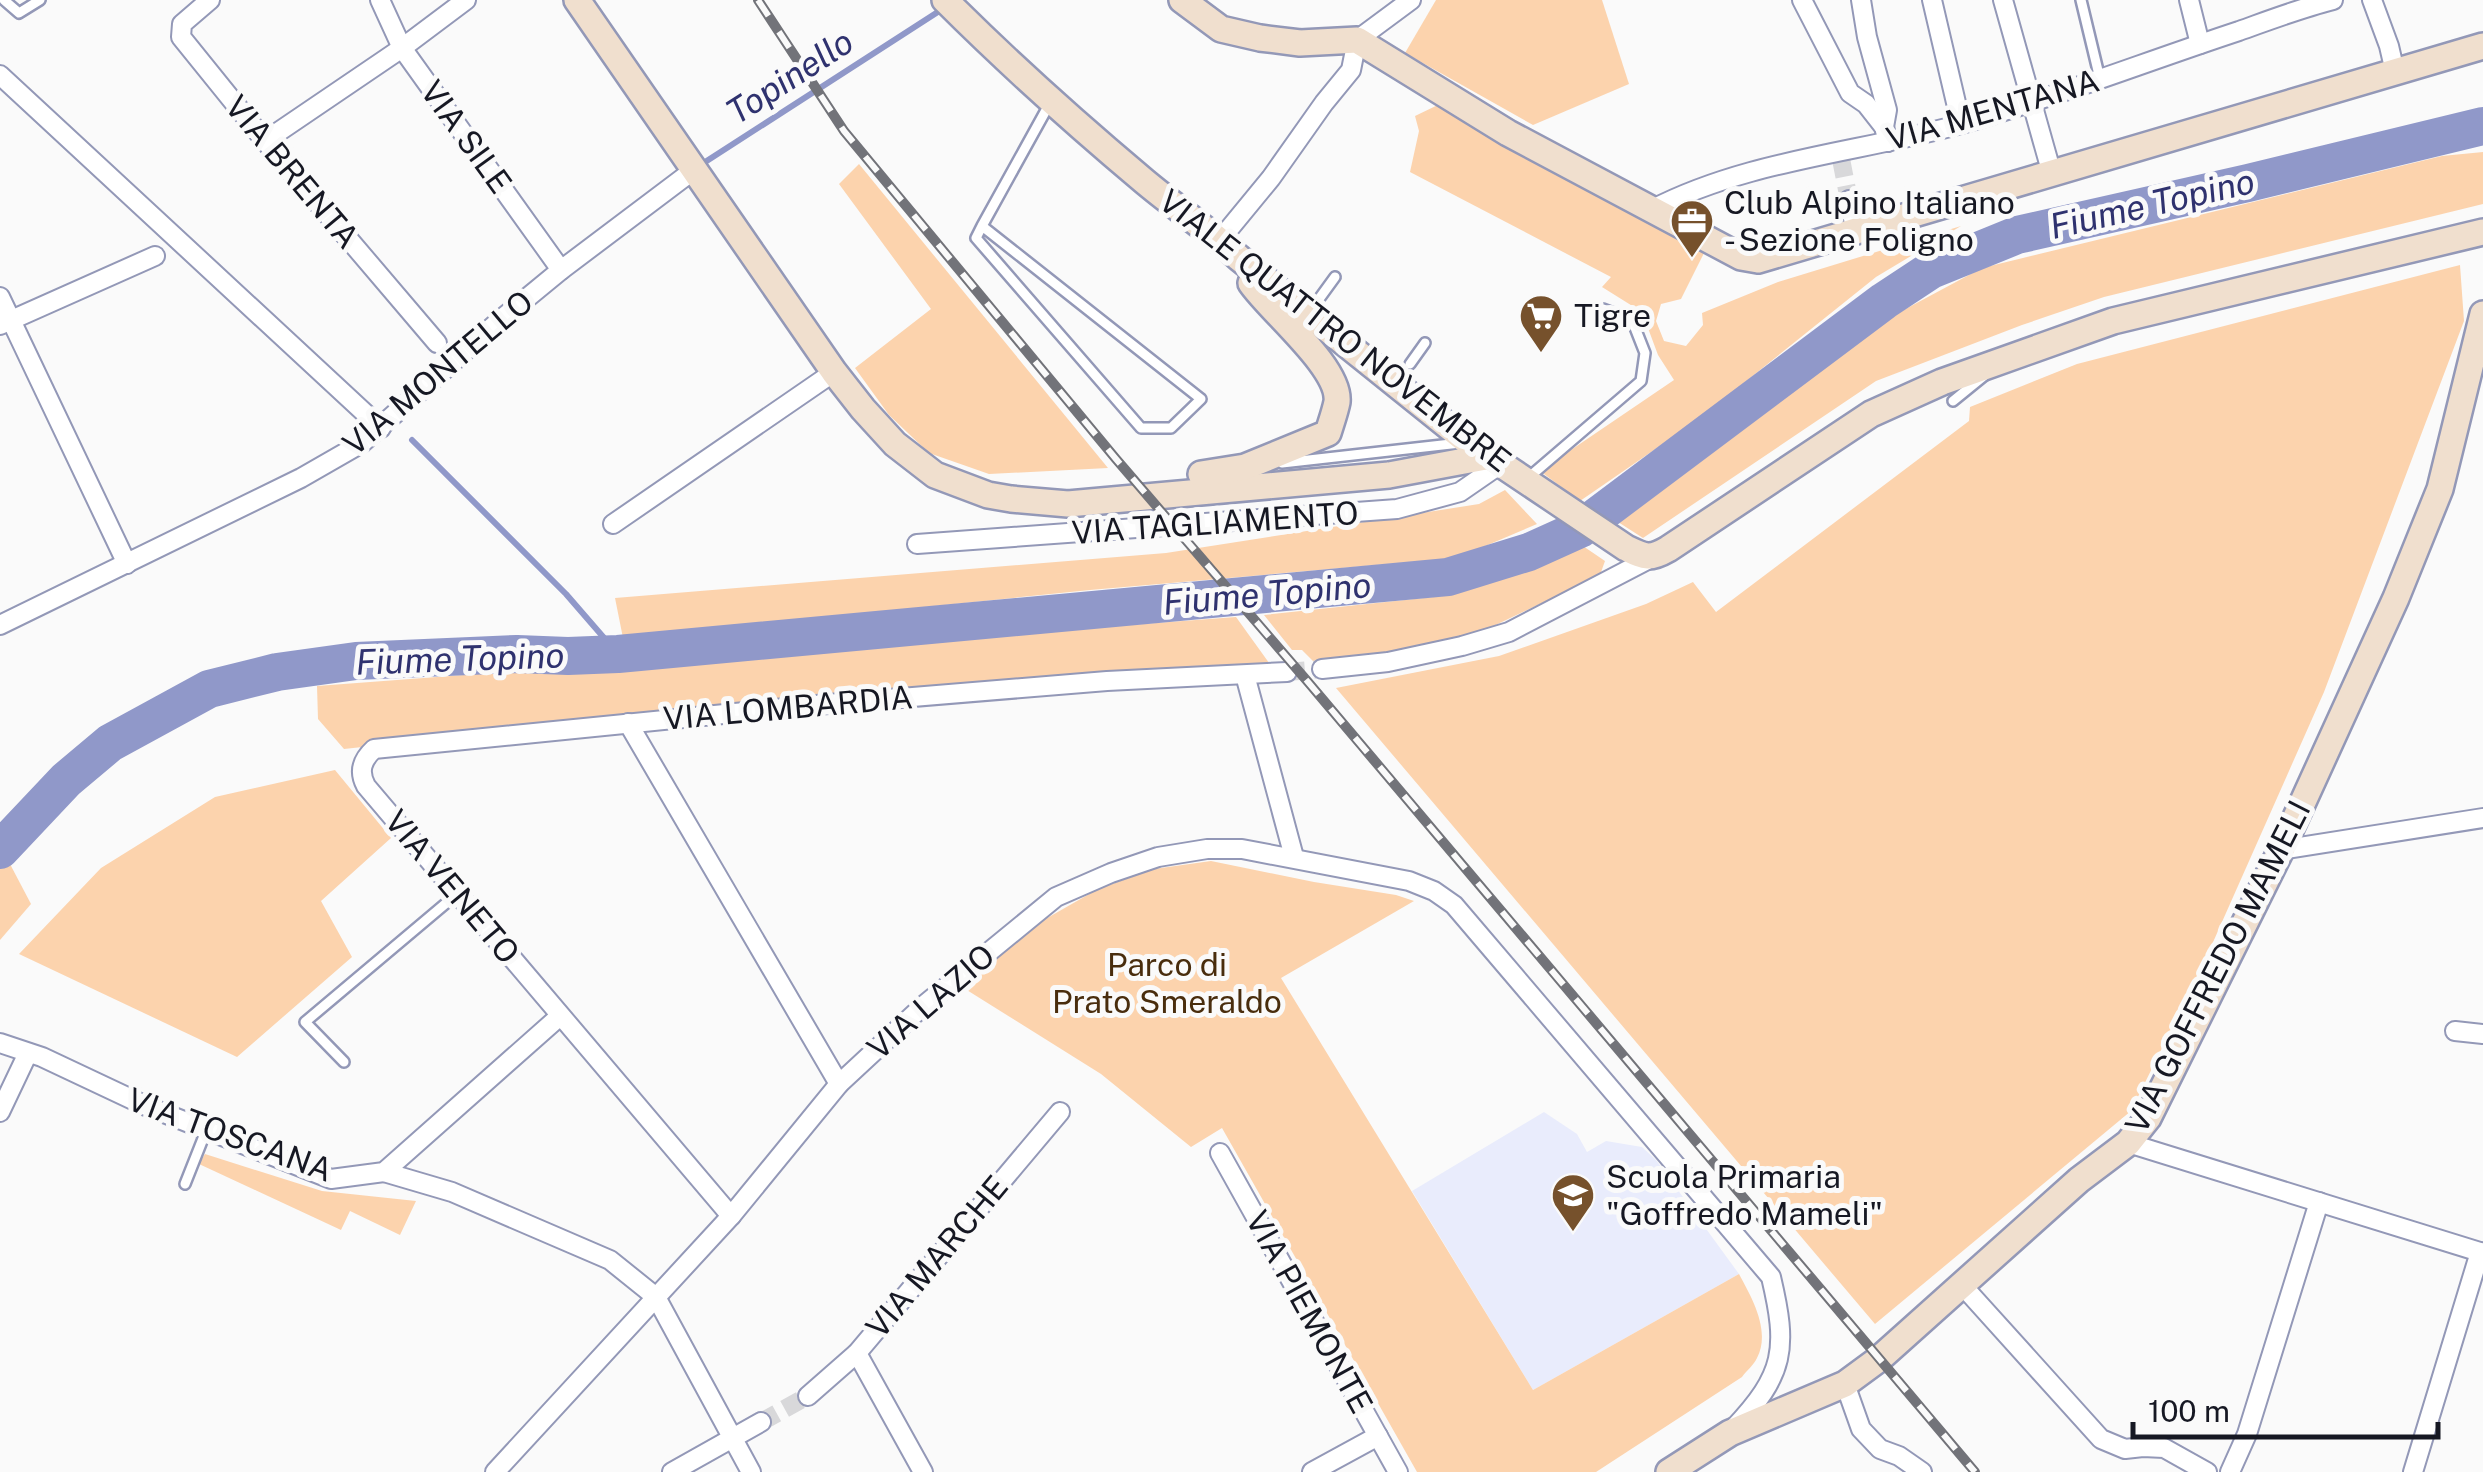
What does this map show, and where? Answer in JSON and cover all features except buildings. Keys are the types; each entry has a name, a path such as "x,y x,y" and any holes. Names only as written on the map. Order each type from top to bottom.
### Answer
{"main road":[{"name":"VIA TAGLIAMENTO","path":"577,0 834,372 894,444 935,474 988,494 1068,504 1389,475 1497,460"},
{"path":"1182,0 1221,29 1260,38 1300,43 1358,40 1508,133 1742,257 1758,260 2483,46"},
{"name":"VIALE QUATTRO NOVEMBRE","path":"954,9 1007,62 1148,184 1468,442 1626,548 1653,557"},
{"path":"1653,557 1871,414 1942,382 2113,321 2483,232"},
{"name":"VIA TAGLIAMENTO","path":"1039,502 1074,492 1225,472 1328,433 1338,398 1326,371 1253,287 1239,258"},
{"name":"VIA GOFFREDO MAMELI","path":"1682,1469 1730,1432 1845,1384 1879,1359 2080,1180 2128,1143 2148,1118 2281,850 2396,598 2440,489 2483,314"}],"street":[{"name":"VIA BRENTA","path":"210,0 182,24 181,37 437,344"},
{"name":"VIA SILE","path":"380,0 402,48 561,270"},
{"path":"266,141 466,0"},
{"path":"1220,240 1351,70 1358,40 1412,0"},
{"path":"1802,0 1850,93 1866,104 1886,135"},
{"path":"1860,0 1887,110 1886,135"},
{"path":"1932,0 1960,124"},
{"path":"2003,0 2052,174"},
{"path":"2188,0 2200,44"},
{"name":"VIA MENTANA","path":"1651,210 1738,175 1792,160 1840,155 1886,135 1960,124 2333,0"},
{"path":"2372,0 2395,72"},
{"path":"0,75 381,428"},
{"name":"VIA MONTELLO","path":"0,625 301,478 362,444 499,320 694,169"},
{"path":"1849,200 1856,232"},
{"path":"5,322 155,256"},
{"path":"0,297 5,322 127,564"},
{"path":"613,524 834,372"},
{"name":"VIA TAGLIAMENTO","path":"918,544 1397,508 1460,492 1497,460"},
{"path":"1322,668 1388,662 1509,632 1653,557"},
{"path":"1287,672 1245,675 1294,858"},
{"name":"VIA LOMBARDIA","path":"839,1084 628,723 1107,680 1245,675"},
{"name":"VIA VENETO","path":"628,723 374,749 366,756 361,776 730,1216"},
{"path":"2281,850 2483,818"},
{"name":"VIA LAZIO","path":"499,1471 730,1216 839,1084 922,1006 1056,898 1158,857 1207,848 1242,849 1409,881 1454,905 1771,1277 1782,1341 1776,1370 1756,1405 1730,1432"},
{"path":"384,1172 560,1016"},
{"path":"2455,1032 2483,1034"},
{"name":"VIA TOSCANA","path":"0,1042 331,1180 384,1172"},
{"path":"0,1112 28,1052"},
{"name":"VIA MARCHE","path":"808,1396 857,1353 1060,1112"},
{"path":"2128,1143 2481,1252 2413,1472"},
{"name":"VIA PIEMONTE","path":"1220,1152 1398,1472"},
{"path":"384,1172 452,1192 610,1260 656,1297 751,1472"},
{"path":"2230,1472 2247,1434 2319,1202"},
{"path":"1962,1285 2102,1438 2125,1449 2164,1448 2207,1472"},
{"path":"857,1353 923,1472"},
{"path":"1845,1384 1862,1428 1880,1449 1900,1456 1922,1472"},
{"path":"672,1472 761,1422"},
{"path":"1312,1472 1378,1436"}],"lane":[{"path":"4,0 19,13 40,0"},
{"path":"2081,0 2100,80"},
{"path":"982,226 1200,399 1171,428 1141,428 976,238 982,226 1051,100"},
{"path":"1319,299 1335,277"},
{"path":"1526,480 1641,381 1645,353 1632,320 1603,309"},
{"path":"1410,364 1424,343"},
{"path":"1954,402 1979,382 1996,361"},
{"path":"1245,467 1468,442"},
{"path":"344,1062 305,1022 458,894"},
{"path":"184,1184 206,1130"}],"shaded area":[{"name":"Scuola Primaria \"Goffredo Mameli\"","path":"1544,1112 1577,1134 1587,1152 1606,1141 1642,1147 1656,1160 1739,1274 1533,1390 1412,1191"}],"green space":[{"path":"1436,0 1602,0 1629,84 1533,125 1405,53"},
{"path":"1444,102 1708,245 1681,299 1661,304 1656,321 1664,341 1686,346 1703,325 1702,313 1778,282 1961,226 1876,277 1699,419 1580,501 1540,471 1674,380 1658,355 1642,312 1602,287 1611,277 1410,172 1419,131 1415,116"},
{"path":"2483,152 2483,204 2104,297 2022,325 1876,381 1643,538 1618,522 1885,320 1982,268 2442,156"},
{"path":"859,164 1108,468 989,474 929,453 889,415 855,368 931,309 839,184"},
{"path":"2460,265 2464,321 2324,692 2202,967 2131,1111 1875,1324 1336,688 1499,656 1646,604 1693,582 1716,612 1969,421 1970,407 2077,364"},
{"path":"1505,490 1537,524 1457,558 1090,590 623,638 615,598 1166,553 1479,504"},
{"path":"1580,544 1605,561 1600,575 1483,631 1377,657 1313,661 1302,650 1292,650 1264,615 1452,595"},
{"path":"1236,617 1272,667 761,704 344,749 318,719 317,686 745,660 968,637"},
{"path":"335,770 391,838 321,901 352,957 237,1057 19,954 101,868 215,797"},
{"path":"0,845 31,904 0,940"},
{"name":"Parco di Prato Smeraldo","path":"1211,861 1414,901 1281,978 1533,1390 1739,1274 1758,1315 1762,1337 1757,1358 1742,1377 1596,1472 1417,1472 1222,1128 1191,1147 1101,1074 962,987 1042,921 1098,889 1154,869"},
{"path":"205,1154 322,1191 416,1201 400,1235 350,1211 341,1230 199,1164"}],"waterway":[{"name":"Topinello","path":"702,164 944,8"},
{"name":"Fiume Topino","path":"0,850 66,780 110,743 209,689 277,672 356,661 618,654 1448,577 1529,552 1580,529 1931,270 2017,235 2483,126"},
{"path":"412,440 566,594 618,654"}],"tunnel":[{"path":"1841,159 1849,200"},
{"path":"1287,672 1322,669"},
{"path":"761,1422 808,1396"}],"railway":[{"path":"758,0 844,131 1116,459 1975,1472"}],"place":[{"name":"Club Alpino Italiano - Sezione Foligno","path":"1692,259"},
{"name":"Tigre","path":"1541,354"},
{"name":"Scuola Primaria \"Goffredo Mameli\"","path":"1573,1233"}]}
